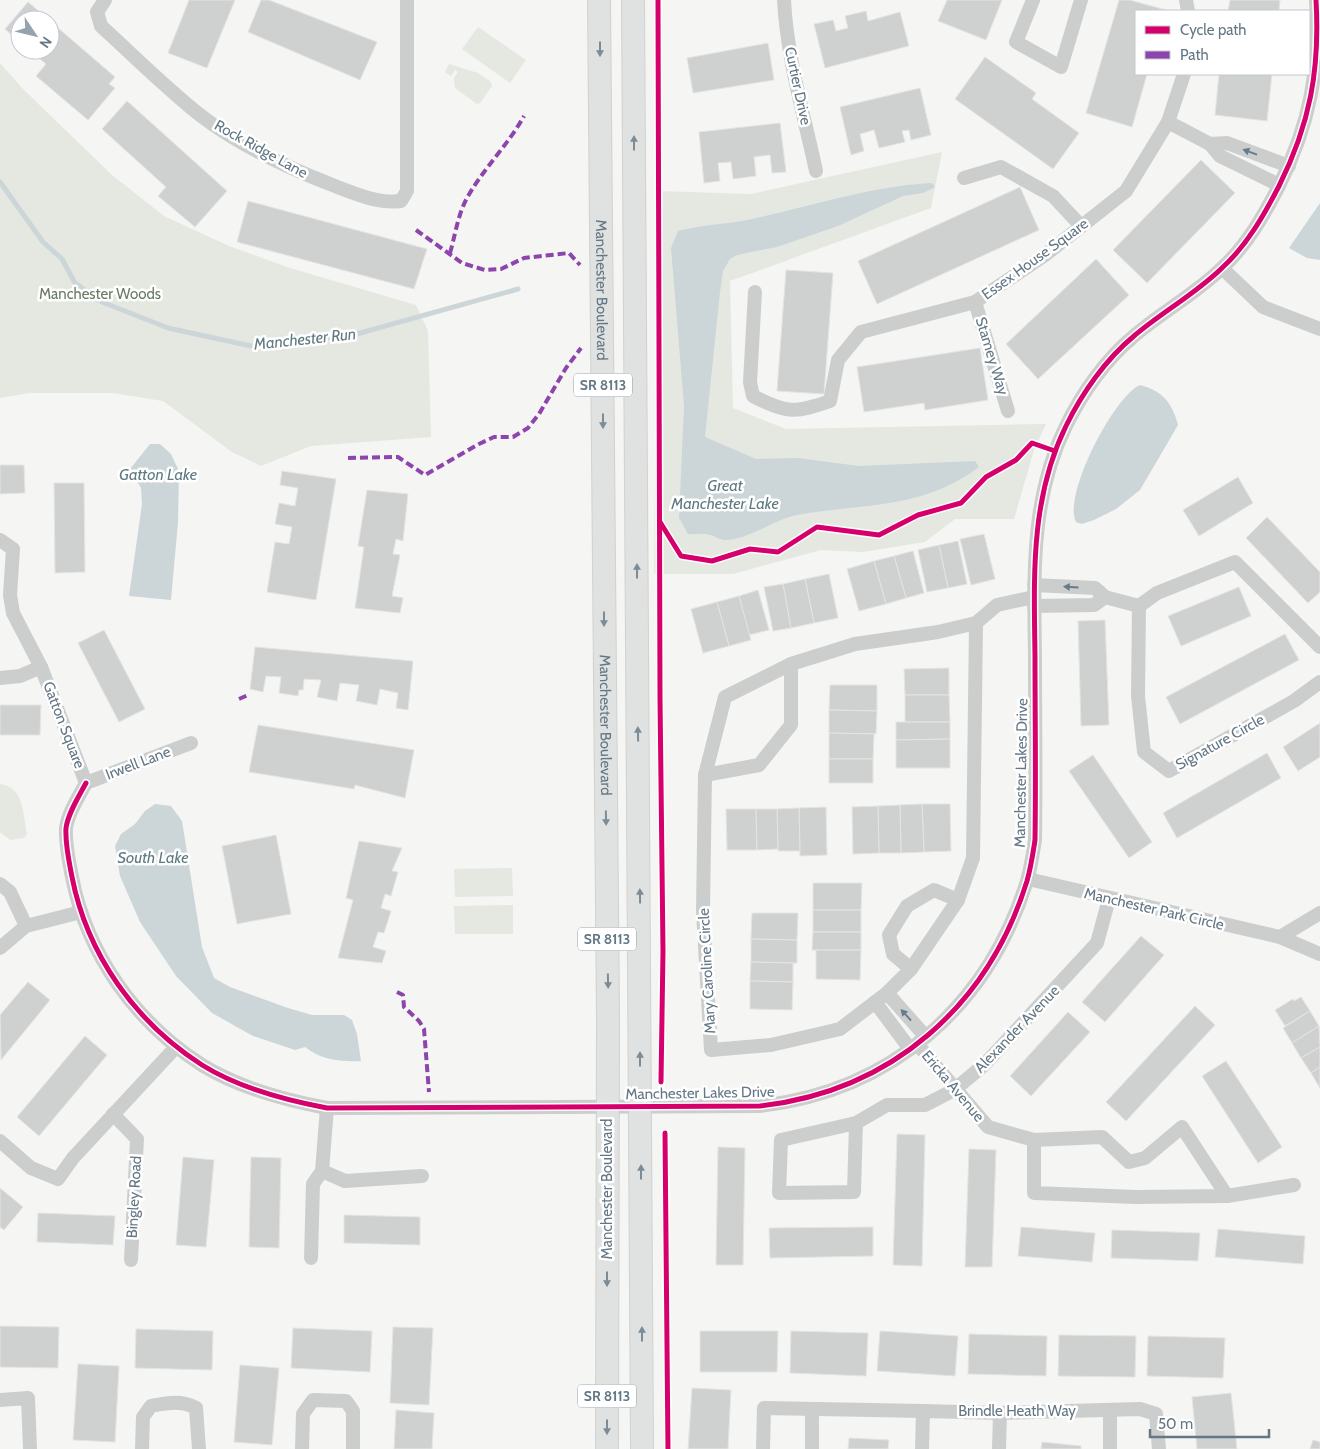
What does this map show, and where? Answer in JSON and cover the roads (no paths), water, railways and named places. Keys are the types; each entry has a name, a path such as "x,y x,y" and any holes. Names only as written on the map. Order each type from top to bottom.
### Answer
{"main road":[{"name":"Manchester Boulevard","path":"599,0 608,1108 607,1449"},
{"name":"SR 8113","path":"633,0 642,1449"}],"street":[{"name":"Rock Ridge Lane","path":"105,0 97,12 101,26 201,116 250,147 295,171 358,195 390,203 401,201 407,191 411,1"},
{"name":"Curtier Drive","path":"784,0 785,22 792,60 816,171"},
{"path":"1032,0 1016,42 1061,66 1081,0"},
{"name":"Manchester Lakes Drive","path":"86,783 66,826 68,856 81,912 104,963 141,1014 176,1047 204,1066 236,1083 271,1095 327,1108 760,1106 813,1097 863,1078 887,1066 918,1044 957,1009 979,982 997,952 1013,919 1028,879 1035,840 1034,596 1037,520 1045,481 1055,451 1081,398 1113,356 1132,337 1222,268 1267,210 1289,166 1306,122 1318,58 1319,28 1316,0"},
{"name":"Essex House Square","path":"755,292 750,382 753,396 776,408 802,411 830,401 838,360 861,332 976,302 1045,255 1126,190 1168,122 1184,75"},
{"path":"1168,122 1210,144 1220,156 1279,185"},
{"path":"1210,144 1227,143 1289,166"},
{"path":"964,178 1001,167 1052,196 1081,226"},
{"path":"1222,268 1263,307 1320,330"},
{"name":"Stamey Way","path":"976,302 1008,410"},
{"name":"Gatton Square","path":"0,540 13,549 10,595 13,612 41,667 86,783"},
{"path":"1034,596 1095,588 1105,597 1139,606 1157,593 1235,562 1320,647"},
{"path":"1034,596 1094,605 1105,597"},
{"name":"Mary Caroline Circle","path":"976,623 973,858 958,900 911,969 887,993 840,1030 771,1045 711,1050 703,912 705,775 726,697 791,664 855,644 938,632 976,623 996,605 1034,596"},
{"name":"Signature Circle","path":"1139,606 1138,696 1144,752 1169,771 1294,701 1320,682"},
{"path":"705,775 759,764 791,725 791,664"},
{"name":"Gatton Square","path":"0,678 20,676 41,667"},
{"name":"Irwell Lane","path":"86,783 191,743"},
{"name":"Manchester Park Circle","path":"1028,879 1280,938 1320,954"},
{"path":"0,884 10,892 26,926"},
{"path":"911,969 893,954 889,935 907,906 934,890 958,900"},
{"name":"Alexander Avenue","path":"856,1123 854,1192 779,1194 781,1140 856,1123 887,1105 925,1105 954,1090 984,1065 1097,942 1109,899"},
{"path":"0,948 26,926 81,912"},
{"path":"1280,938 1320,913"},
{"path":"887,993 918,1044"},
{"path":"875,1002 918,1044"},
{"name":"Ericka Avenue","path":"918,1044 954,1090 988,1127 1034,1140 1102,1137 1129,1162 1145,1158 1182,1126 1227,1196"},
{"path":"0,1141 31,1168 58,1179 73,1158 176,1047"},
{"path":"311,1258 313,1184 322,1171 327,1108"},
{"name":"Bingley Road","path":"113,1114 137,1139 131,1260"},
{"path":"1034,1140 1034,1193 1136,1197 1227,1196 1294,1185"},
{"path":"322,1171 346,1181 422,1176"},
{"path":"0,1400 28,1398 30,1449"},
{"path":"302,1449 303,1414 313,1400 346,1401 353,1411 354,1449"},
{"path":"142,1449 143,1417 151,1406 171,1402 189,1404 196,1408 199,1449"},
{"name":"Brindle Heath Way","path":"763,1449 764,1408 1000,1413 1140,1409 1156,1414 1159,1449"},
{"path":"812,1409 812,1449"},
{"path":"1110,1410 1110,1449"},
{"path":"922,1449 923,1411"},
{"path":"999,1449 1000,1413"}],"water":[{"name":"Great Manchester Lake","path":"932,183 935,187 923,193 903,196 838,226 777,247 737,255 730,259 723,271 720,292 705,437 756,459 798,458 859,466 975,461 979,467 958,481 914,498 891,503 821,511 788,517 746,536 728,540 706,534 688,534 679,518 684,406 671,248 678,231 751,219 867,192"},
{"path":"1320,203 1320,260 1307,258 1289,248"},
{"path":"1140,385 1161,394 1173,410 1178,425 1140,490 1116,509 1094,520 1082,524 1076,522 1074,509 1076,491 1093,448 1117,407 1129,393"},
{"name":"Gatton Lake","path":"150,444 160,444 171,454 179,471 178,522 171,600 129,596 142,504 141,488 130,469"},
{"name":"South Lake","path":"155,804 171,806 182,821 202,947 214,978 230,987 312,1015 344,1015 352,1020 357,1034 361,1061 332,1059 318,1055 305,1047 295,1050 253,1036 212,1013 176,976 140,922 120,876 115,846 121,834 135,824 145,811"}],"waterway":[{"name":"Manchester Run","path":"0,182 43,242 62,259 75,283 102,302 168,328 251,346 353,335 518,289"}],"park label":[{"name":"Manchester Woods","path":"100,294"}]}
